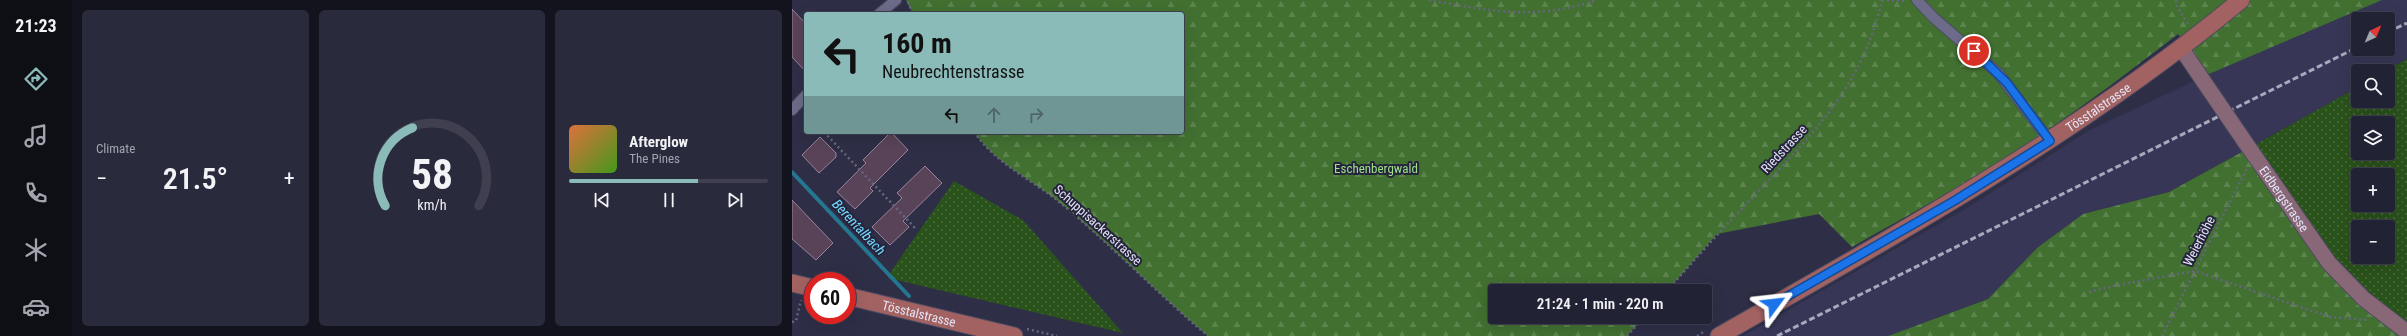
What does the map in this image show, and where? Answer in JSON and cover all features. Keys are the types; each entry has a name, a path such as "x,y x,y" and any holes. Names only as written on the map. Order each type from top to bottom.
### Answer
{"main road":[{"name":"Tösstalstrasse","path":"1719,336 1954,201 2050,141 2181,48 2241,0"},
{"name":"Tösstalstrasse","path":"856,298 1014,336"}],"street":[{"path":"881,12 896,0"},
{"path":"1918,1 1999,74 2050,141"},
{"name":"Eidbergstrasse","path":"2181,48 2329,263 2389,320 2407,332"},
{"path":"792,110 804,97"}],"path":[{"path":"906,0 912,12"},
{"path":"1429,0 1500,12 1531,14 1574,7 1597,0"},
{"name":"Riedstrasse","path":"1673,284 1717,234 1810,137 1835,106 1858,68 1882,0 1918,1"},
{"path":"2176,0 2177,7 2197,36"},
{"path":"826,134 915,228"},
{"name":"Schuppisackerstrasse","path":"976,134 994,156 1049,193 1208,336"},
{"name":"Weierhöhe","path":"2162,336 2254,156"},
{"path":"2090,292 2117,285 2195,271 2330,317 2352,320 2389,320"},
{"path":"792,322 796,321 802,288"},
{"path":"1627,336 1638,324"}],"shaded area":[{"path":"2382,0 2407,0 2407,59 2395,66 2395,64 2351,64 2351,91 2169,192 2083,214 2037,248 1988,299 1888,336 1743,336 1965,209 2090,130 2226,66 2351,13 2351,56 2395,56 2395,12 2354,12"}],"green space":[{"name":"Eschenbergwald","path":"906,0 2382,0 2209,74 2178,34 2096,96 2023,147 1852,247 1819,214 1717,234 1673,284 1488,284 1488,324 1638,324 1627,336 1208,336 1171,304 1100,237 1052,196 1016,172 993,154 976,134 1184,134 1184,12 912,12"},
{"path":"2407,59 2407,332 2364,299 2249,148 2351,91 2351,108 2395,108 2395,66"},
{"path":"2249,148 2329,263 2407,336 1888,336 1988,299 2037,248 2083,214 2169,192"},
{"path":"954,181 1023,220 1123,333 888,278"}],"building":[{"path":"792,9 804,22 804,70 792,57"},
{"path":"889,134 893,134 908,150 870,188 873,191 855,209 837,192 866,163 863,160"},
{"path":"820,137 836,153 836,157 819,173 802,155"},
{"path":"925,166 942,183 903,221 909,227 890,245 872,227 902,198 897,193"},
{"path":"792,200 833,243 816,260 792,239"}],"waterway":[{"name":"Berentalbach","path":"792,172 909,296"}],"railway":[{"path":"2395,29 2407,23"},
{"path":"1777,336 2351,50"}],"route":[{"path":"1774,304 1954,201 2050,141 2015,92 1992,66 1974,51"}]}
